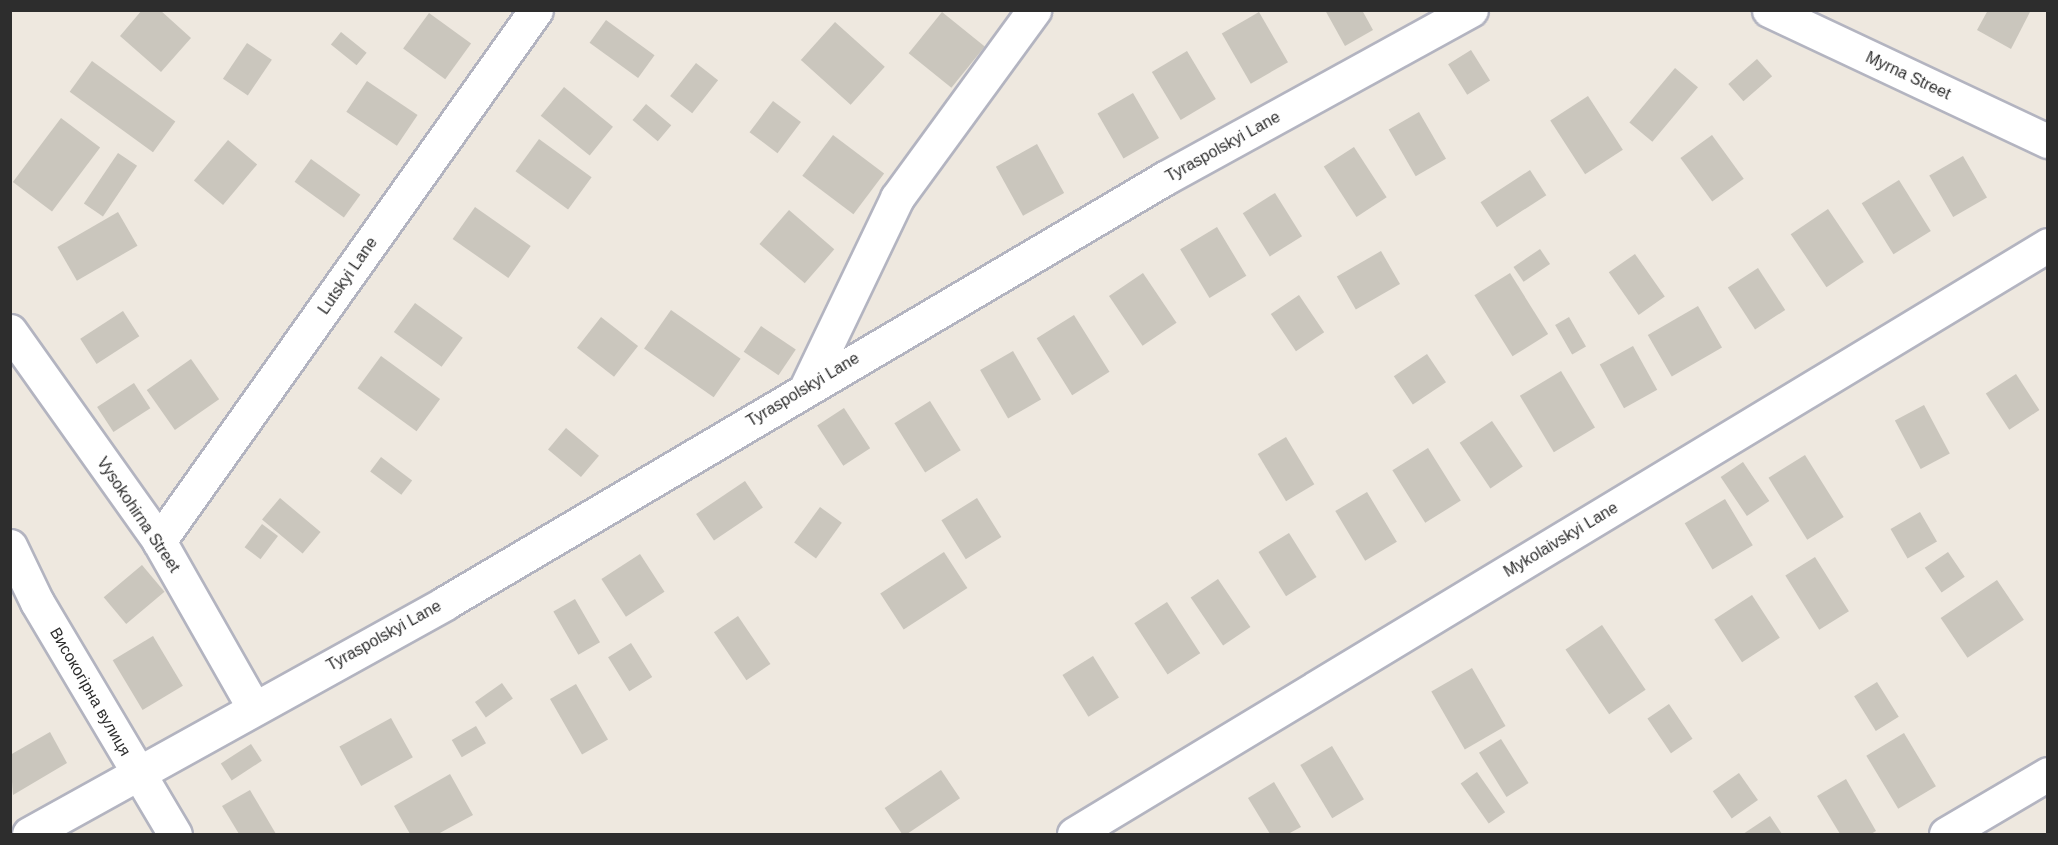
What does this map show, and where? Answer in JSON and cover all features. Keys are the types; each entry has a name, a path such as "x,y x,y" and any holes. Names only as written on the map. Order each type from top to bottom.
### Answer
{"street":[{"name":"Lutskyi Lane","path":"159,541 536,10"},
{"path":"806,388 897,198 1034,10"},
{"name":"Tyraspolskyi Lane","path":"29,834 445,603 806,388 1175,173 1471,10"},
{"name":"Myrna Street","path":"1769,10 2048,141"},
{"name":"Mykolaivskyi Lane","path":"1074,834 2048,245"},
{"name":"Vysokohirna Street","path":"10,331 159,541 254,708"},
{"name":"Високогірна вулиця","path":"10,546 37,602 175,834"},
{"path":"1946,834 2048,774"}],"building":[{"path":"142,10 160,10 191,38 161,72 120,36"},
{"path":"1325,10 1362,10 1373,30 1345,46"},
{"path":"1988,10 2031,10 2011,49 1977,30"},
{"path":"942,12 985,47 951,88 909,53"},
{"path":"1259,12 1288,62 1251,84 1222,34"},
{"path":"429,13 471,44 445,79 403,49"},
{"path":"606,20 655,55 638,78 590,43"},
{"path":"835,22 885,67 851,105 801,60"},
{"path":"341,32 367,53 357,65 331,44"},
{"path":"247,43 272,60 248,95 223,79"},
{"path":"1471,50 1490,81 1467,95 1448,64"},
{"path":"1187,51 1216,99 1181,120 1152,72"},
{"path":"1757,59 1772,76 1743,101 1728,84"},
{"path":"92,61 175,122 153,152 70,92"},
{"path":"696,63 718,80 692,113 670,96"},
{"path":"1675,68 1698,87 1652,142 1629,122"},
{"path":"367,81 418,115 397,146 346,112"},
{"path":"564,87 613,127 590,155 541,116"},
{"path":"1133,93 1159,138 1123,159 1097,114"},
{"path":"1588,96 1623,150 1585,174 1550,121"},
{"path":"773,101 801,122 777,153 750,132"},
{"path":"646,104 671,125 658,141 633,120"},
{"path":"1419,112 1446,159 1416,176 1389,130"},
{"path":"61,118 100,147 52,211 13,182"},
{"path":"833,135 884,174 853,214 802,176"},
{"path":"1712,135 1744,179 1712,202 1680,158"},
{"path":"539,139 592,177 568,210 515,171"},
{"path":"228,140 257,164 223,205 194,181"},
{"path":"1037,144 1064,193 1023,216 996,167"},
{"path":"1354,147 1387,197 1356,217 1324,167"},
{"path":"118,153 137,166 103,216 84,204"},
{"path":"1963,156 1987,198 1953,217 1929,176"},
{"path":"311,159 360,195 344,218 295,182"},
{"path":"1530,170 1546,195 1497,227 1481,202"},
{"path":"1899,180 1931,231 1893,254 1862,203"},
{"path":"1275,193 1302,236 1270,256 1243,213"},
{"path":"475,207 531,246 508,278 453,239"},
{"path":"1828,209 1864,262 1826,287 1791,234"},
{"path":"789,210 834,249 805,283 759,244"},
{"path":"118,212 138,246 77,281 57,247"},
{"path":"1217,227 1246,276 1209,298 1180,249"},
{"path":"1540,249 1550,264 1524,282 1513,267"},
{"path":"1381,251 1400,284 1356,309 1337,276"},
{"path":"1635,254 1665,297 1639,315 1609,272"},
{"path":"1758,268 1785,310 1755,330 1728,288"},
{"path":"1143,273 1177,323 1143,346 1109,296"},
{"path":"1510,273 1548,334 1513,356 1474,295"},
{"path":"1299,295 1324,332 1296,351 1271,314"},
{"path":"415,303 463,338 442,367 394,332"},
{"path":"1698,306 1722,348 1672,377 1648,335"},
{"path":"671,310 741,359 714,397 644,349"},
{"path":"123,311 139,336 97,364 80,339"},
{"path":"1074,315 1110,372 1072,395 1037,338"},
{"path":"601,317 638,346 614,377 577,348"},
{"path":"1569,317 1586,346 1572,354 1555,325"},
{"path":"761,326 796,349 778,375 744,352"},
{"path":"1633,346 1657,390 1624,408 1600,364"},
{"path":"1013,351 1041,399 1008,418 980,370"},
{"path":"1427,354 1446,382 1413,405 1394,376"},
{"path":"381,356 440,399 417,431 357,388"},
{"path":"191,359 219,399 175,430 147,390"},
{"path":"1561,371 1595,428 1554,452 1520,396"},
{"path":"2016,374 2039,410 2009,430 1986,394"},
{"path":"134,383 150,408 113,432 97,407"},
{"path":"930,401 961,450 925,472 894,423"},
{"path":"1924,405 1950,454 1921,469 1895,420"},
{"path":"844,408 870,448 843,466 817,425"},
{"path":"1492,421 1523,467 1490,488 1460,443"},
{"path":"566,428 599,456 581,477 548,449"},
{"path":"1286,437 1314,484 1286,501 1258,454"},
{"path":"1428,448 1461,501 1425,523 1392,470"},
{"path":"1805,455 1844,517 1807,540 1769,478"},
{"path":"381,457 412,480 401,495 370,471"},
{"path":"1743,462 1769,501 1747,516 1721,477"},
{"path":"745,481 763,508 714,541 696,514"},
{"path":"1367,492 1397,542 1365,561 1335,511"},
{"path":"280,498 321,532 303,554 262,519"},
{"path":"977,498 1001,537 966,559 941,520"},
{"path":"1725,499 1753,545 1713,569 1685,523"},
{"path":"820,507 842,523 816,558 794,543"},
{"path":"1920,512 1937,541 1908,558 1891,529"},
{"path":"262,524 278,536 261,559 245,547"},
{"path":"1289,533 1317,577 1286,596 1258,552"},
{"path":"944,552 967,588 904,629 880,593"},
{"path":"1948,552 1965,577 1942,593 1925,568"},
{"path":"640,554 665,592 626,617 601,579"},
{"path":"1815,557 1849,611 1819,630 1785,576"},
{"path":"142,565 164,592 126,624 104,597"},
{"path":"1218,579 1250,627 1223,646 1191,597"},
{"path":"1997,580 2024,620 1967,658 1941,618"},
{"path":"1752,595 1780,638 1742,662 1714,620"},
{"path":"575,599 600,642 578,655 553,612"},
{"path":"1167,602 1200,653 1168,674 1134,623"},
{"path":"738,616 770,664 746,680 714,632"},
{"path":"1602,625 1646,690 1609,714 1566,650"},
{"path":"153,636 183,686 143,710 113,660"},
{"path":"631,643 652,677 629,691 608,657"},
{"path":"1093,656 1119,698 1088,717 1062,675"},
{"path":"1472,668 1506,726 1465,750 1431,692"},
{"path":"1877,682 1899,717 1876,731 1854,696"},
{"path":"502,683 513,699 486,717 475,702"},
{"path":"576,684 608,739 582,754 550,699"},
{"path":"1669,704 1692,739 1671,753 1647,719"},
{"path":"391,718 413,757 361,786 339,747"},
{"path":"476,726 486,743 462,757 452,740"},
{"path":"50,732 67,763 13,795 10,755"},
{"path":"1904,733 1936,786 1898,809 1866,756"},
{"path":"1501,739 1529,783 1507,797 1479,753"},
{"path":"251,744 262,761 232,780 221,764"},
{"path":"1332,746 1364,799 1332,818 1300,765"},
{"path":"941,770 960,798 907,834 902,834 885,808"},
{"path":"1477,772 1505,812 1489,824 1461,783"},
{"path":"1739,773 1758,800 1732,818 1713,791"},
{"path":"450,774 473,815 438,834 410,834 394,806"},
{"path":"1846,779 1876,831 1871,834 1840,834 1817,796"},
{"path":"1274,782 1301,827 1288,834 1270,834 1248,798"},
{"path":"250,790 276,834 239,834 222,806"},
{"path":"1770,816 1782,834 1743,834"}]}
